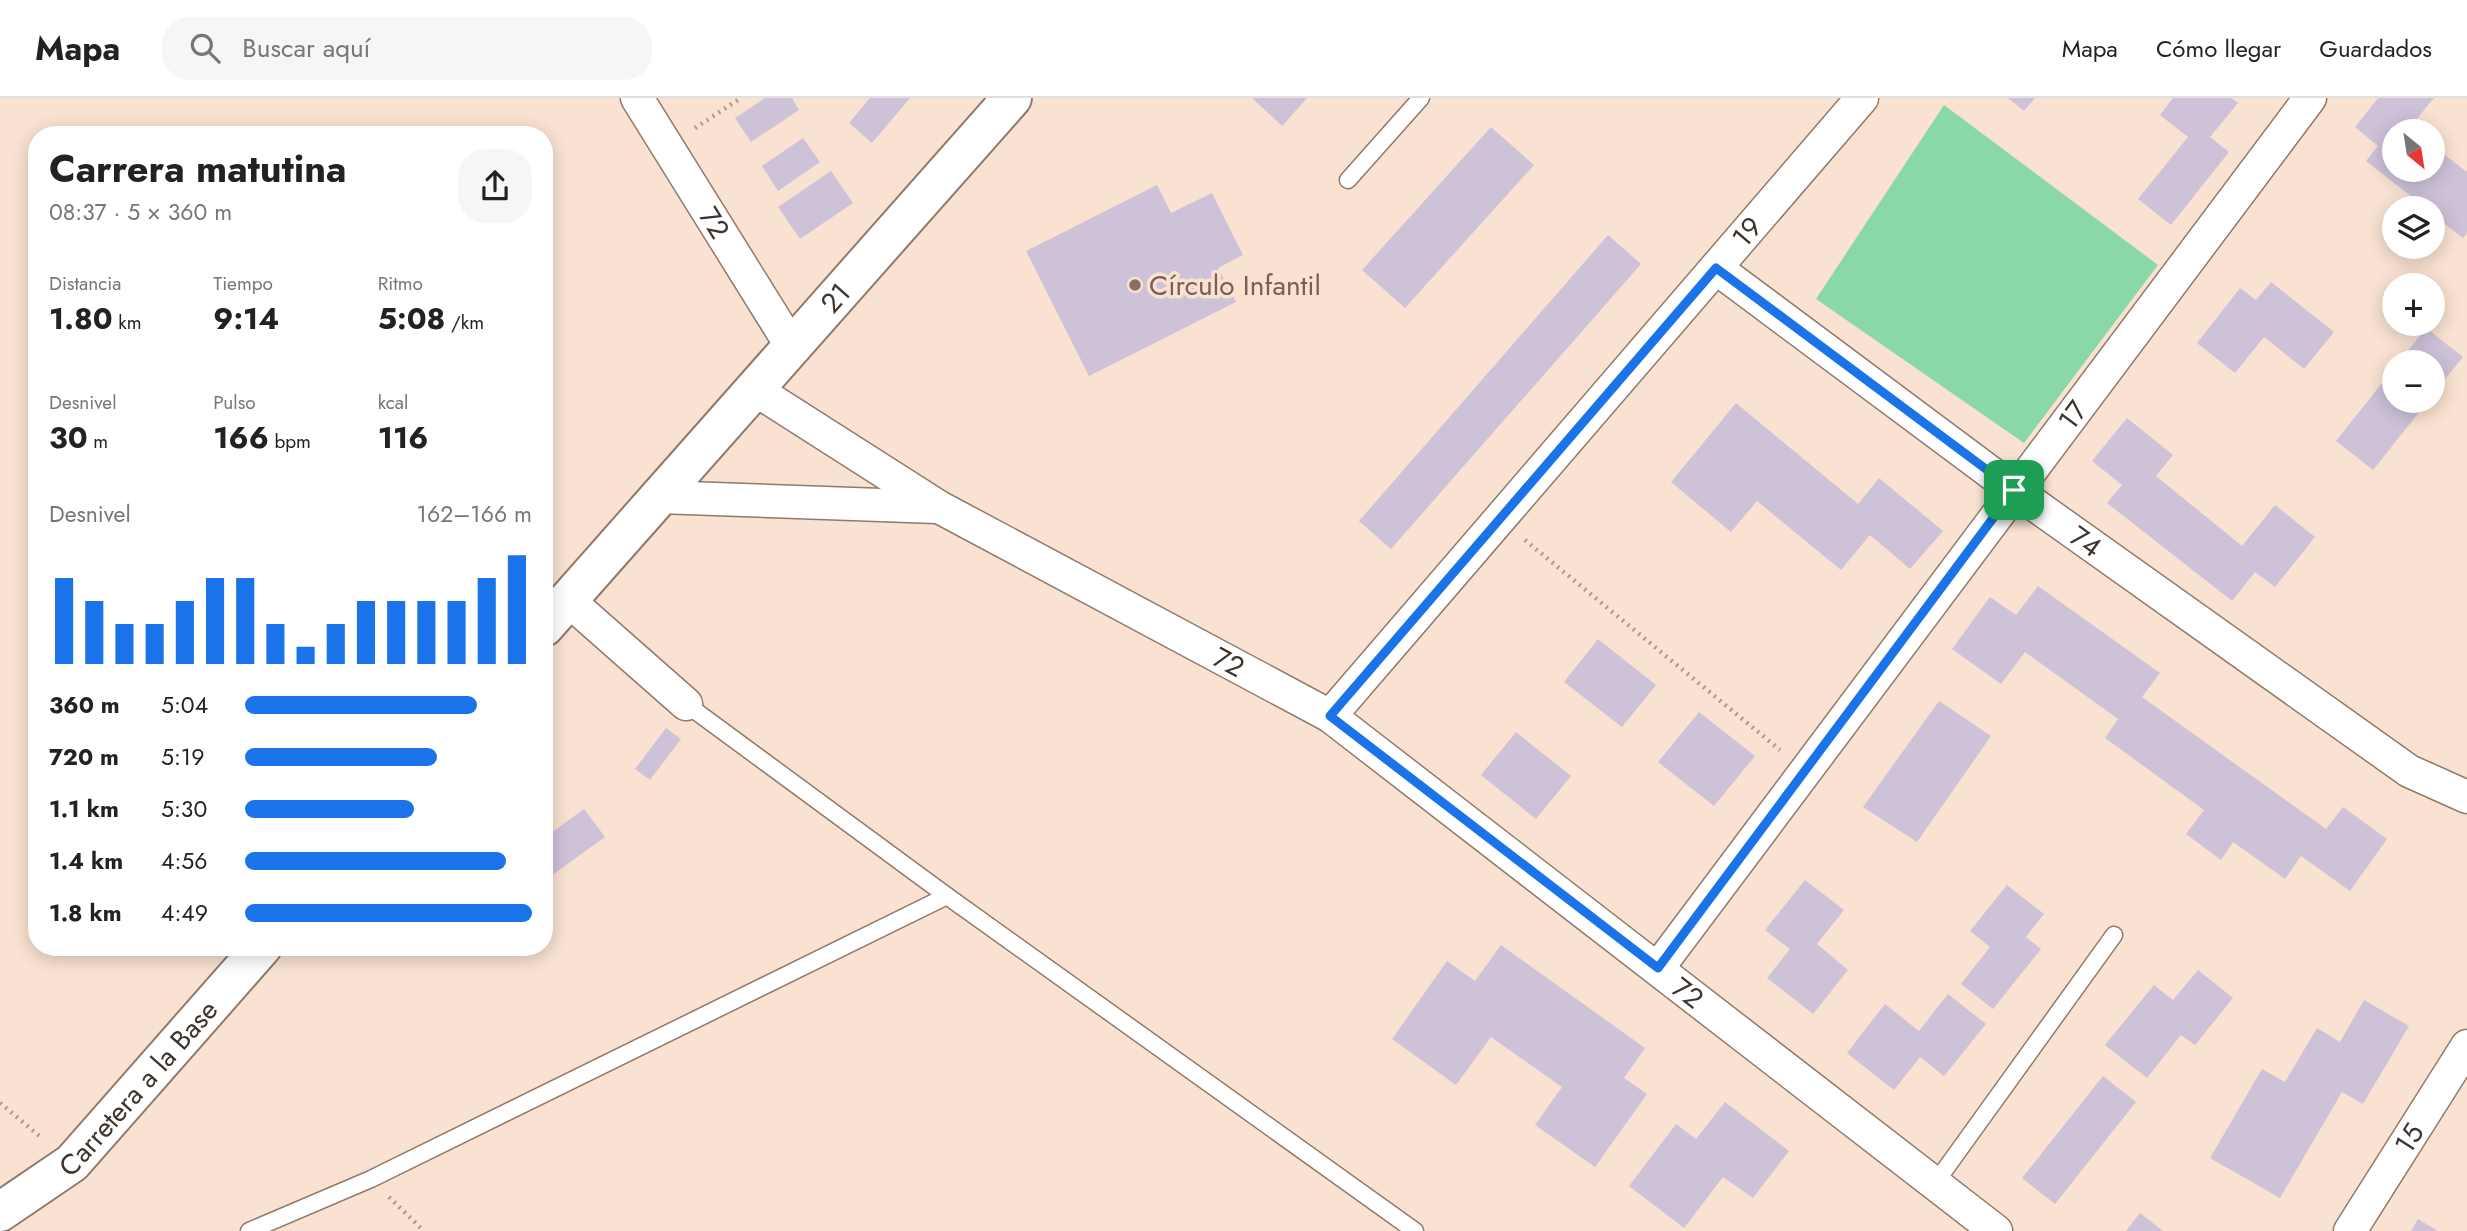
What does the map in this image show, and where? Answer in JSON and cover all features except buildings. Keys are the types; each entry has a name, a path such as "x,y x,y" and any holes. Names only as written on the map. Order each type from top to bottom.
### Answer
{"street":[{"name":"72","path":"637,98 792,347"},
{"name":"21","path":"659,497 1012,98"},
{"name":"19","path":"1330,716 1862,98"},
{"name":"17","path":"1658,968 2310,98"},
{"name":"74","path":"1716,268 2014,490 2409,771 2467,797"},
{"name":"72","path":"754,388 939,507 1330,716 1996,1231"},
{"name":"72","path":"659,497 939,507"},
{"path":"659,497 556,614 686,704"},
{"name":"Carretera a la Base","path":"0,1212 72,1163 254,956"},
{"name":"15","path":"2350,1231 2467,1046"}],"lane":[{"path":"1348,180 1421,98"},
{"path":"686,704 947,896 1415,1231"},
{"path":"249,1231 371,1179 947,896"},
{"path":"1936,1182 2114,935"}],"path":[{"path":"669,146 741,98"},
{"path":"1500,519 1805,771"},
{"path":"0,1103 72,1163"},
{"path":"371,1179 424,1231"}],"green space":[{"path":"1944,105 2158,265 2024,443 1816,299"}],"place":[{"name":"Círculo Infantil","path":"1135,285"}],"route":[{"path":"1716,268 2014,490 1658,968 1330,716 1716,268"}]}
